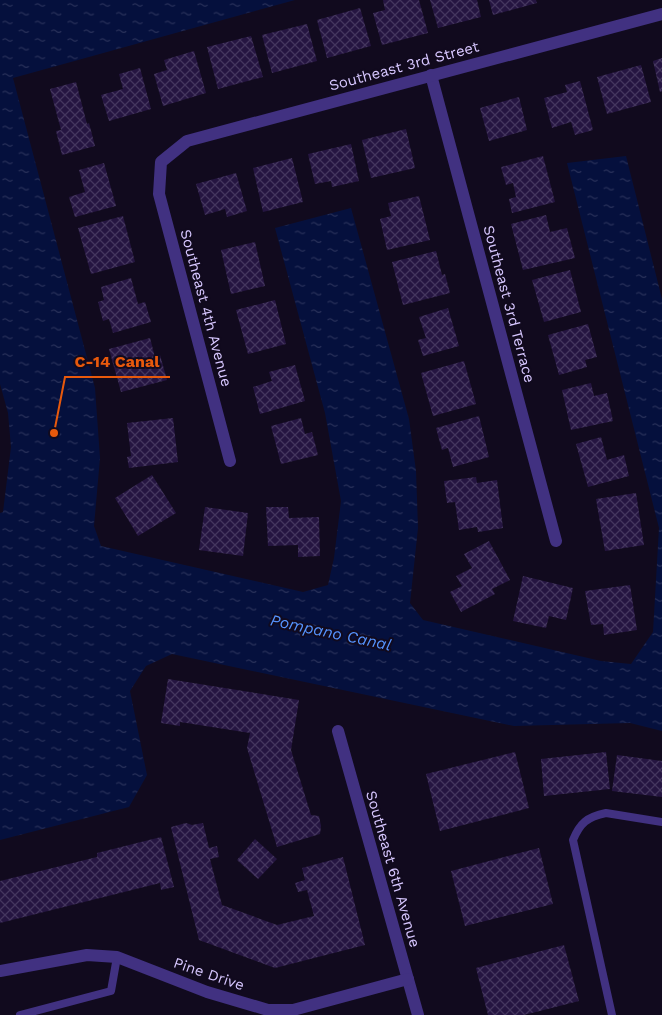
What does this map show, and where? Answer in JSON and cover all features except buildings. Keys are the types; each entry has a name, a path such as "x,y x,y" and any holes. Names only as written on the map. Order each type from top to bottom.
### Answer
{"street":[{"name":"Southeast 3rd Street","path":"161,162 187,141 662,14"},
{"name":"Southeast 3rd Terrace","path":"431,75 556,541"},
{"name":"Southeast 4th Avenue","path":"161,162 158,194 230,461"},
{"name":"Southeast 6th Avenue","path":"338,731 418,1015"},
{"name":"Pine Drive","path":"0,971 87,955 117,957 207,992 268,1013 292,1010 408,979"}],"lane":[{"path":"612,1015 573,840 578,827 587,819 606,813 662,822"},
{"path":"20,1015 111,991 117,957"}],"water":[{"name":"Pompano Canal","path":"0,0 295,0 13,78 95,388 100,458 94,526 101,546 303,592 328,585 334,558 341,501 325,413 275,228 351,208 409,419 416,471 418,528 410,603 423,620 601,661 631,664 653,632 659,528 567,163 626,156 662,299 662,731 630,723 514,726 172,654 146,666 130,691 147,775 129,807 0,840 0,513 3,512 11,447 8,413 0,384"}],"place":[{"name":"C-14 Canal","path":"54,433"}]}
